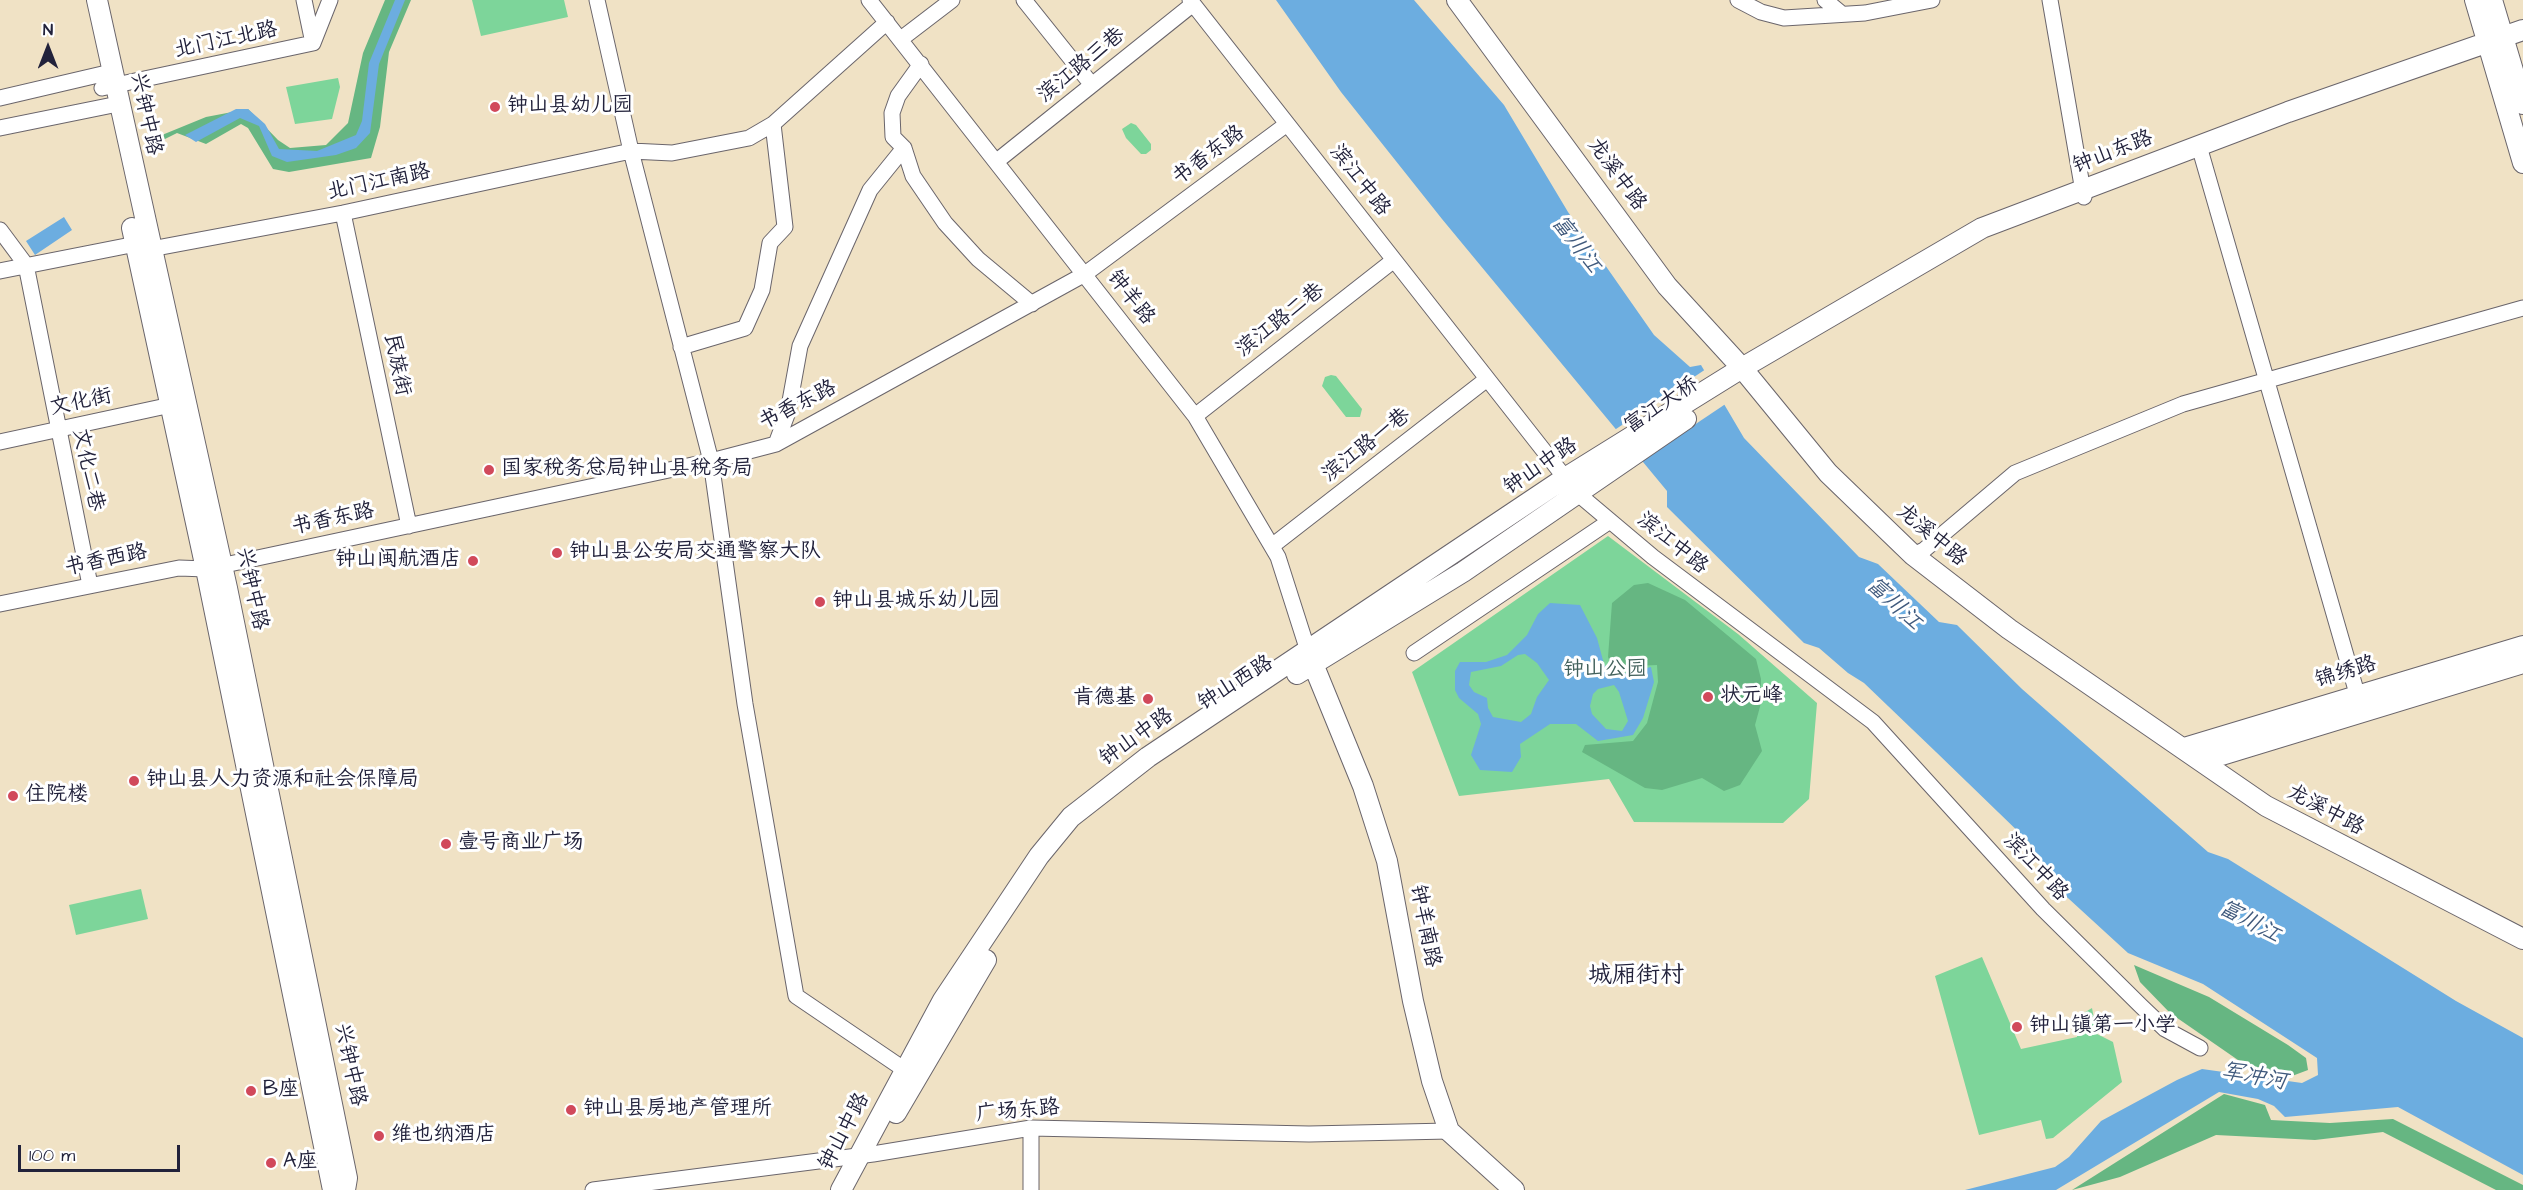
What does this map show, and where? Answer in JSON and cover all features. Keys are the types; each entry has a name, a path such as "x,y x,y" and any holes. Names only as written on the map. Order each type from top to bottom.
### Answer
{"main road":[{"name":"兴钟中路","path":"83,0 109,89 347,1178 345,1190"},
{"name":"兴钟中路","path":"97,0 109,89"},
{"name":"龙溪中路","path":"1457,0 1667,286 1749,370"},
{"name":"龙溪中路","path":"1470,0 1675,280 1749,370 1828,473 2009,629 2272,797 2320,824 2523,927"},
{"path":"2475,0 2502,44 2523,104"},
{"path":"2492,0 2523,164"},
{"name":"钟山东路","path":"1749,370 1982,228 2502,44 2523,30"},
{"name":"兴钟中路","path":"143,247 171,405 214,567 333,1190"},
{"name":"富江大桥","path":"1601,465 1749,370"},
{"name":"钟山中路","path":"1571,485 1601,465"},
{"name":"钟山西路","path":"851,1190 867,1154 976,974 1050,863 1081,823 1190,742 1311,657 1463,572 1571,485"},
{"name":"锦绣路","path":"2200,753 2523,646"},
{"name":"钟山中路","path":"841,1190 867,1154 904,1070 945,998 1039,856 1071,817 1148,757 1311,657"},
{"name":"钟羊南路","path":"1311,657 1363,786 1387,861 1413,1001 1432,1081 1449,1131 1514,1190"},
{"name":"锦绣路","path":"2359,702 2523,663"},
{"name":"龙溪中路","path":"2200,753 2266,806 2523,939"}],"street":[{"path":"304,0 313,43"},
{"path":"313,43 330,0"},
{"path":"597,0 631,151 711,461 746,704 796,996 904,1070"},
{"name":"钟羊路","path":"869,0 1195,416 1278,557 1311,657"},
{"path":"901,39 952,0"},
{"path":"1024,0 1092,85"},
{"path":"1738,0 1761,12 1784,18 1842,14 1932,0"},
{"path":"1825,0 1842,14"},
{"path":"2050,0 2083,193"},
{"name":"滨江路三巷","path":"997,161 1192,2"},
{"name":"滨江中路","path":"1192,2 1571,485 1611,521 1720,610 1873,722 2043,909 2164,1029 2200,1048"},
{"name":"北门江南路","path":"0,271 343,213 631,151 672,153 749,138 773,124 887,22"},
{"name":"北门江北路","path":"109,89 313,43"},
{"path":"921,64 898,96 892,113 893,137 904,148 913,176 945,223 978,259 1032,304"},
{"path":"0,98 109,89"},
{"path":"0,128 109,89"},
{"path":"681,347 745,328 762,290 770,243 785,227 773,124"},
{"name":"书香东路","path":"214,567 711,461 776,444 1085,274 1287,124"},
{"path":"776,444 788,412 800,345 870,190 904,148"},
{"path":"2200,150 2359,702"},
{"name":"民族街","path":"343,213 409,526"},
{"name":"文化二巷","path":"0,230 26,265 90,585"},
{"name":"滨江路二巷","path":"1195,416 1394,260"},
{"path":"1919,552 2016,473 2183,404 2523,308"},
{"name":"滨江路一巷","path":"1272,546 1487,379"},
{"name":"文化街","path":"0,442 171,405"},
{"path":"1414,654 1611,521"},
{"name":"书香西路","path":"0,604 179,567 214,567"},
{"path":"1031,1128 1031,1190"},
{"name":"广场东路","path":"600,1189 687,1184 1031,1128 1309,1134 1449,1131"}],"green space":[{"path":"385,0 411,0 389,52 380,127 371,158 289,172 273,169 248,128 241,124 206,144 177,133 163,140 162,135 206,117 248,109 278,140 290,148 326,145 348,123 363,53"},
{"path":"472,0 564,0 568,17 481,36"},
{"path":"338,78 340,87 332,119 295,124 286,87"},
{"path":"1131,123 1136,125 1151,144 1151,150 1146,154 1141,154 1126,138 1122,129"},
{"path":"1336,376 1362,409 1360,417 1346,417 1322,386 1325,377"},
{"name":"钟山公园","path":"1608,536 1738,634 1817,703 1809,799 1783,823 1634,822 1609,779 1459,796 1412,672"},
{"path":"1648,583 1685,600 1756,659 1761,679 1761,703 1755,725 1762,751 1740,785 1724,791 1702,778 1662,790 1645,788 1582,752 1585,745 1633,741 1647,723 1658,682 1657,665 1612,667 1608,657 1612,603 1634,585"},
{"path":"141,889 148,919 76,935 69,905"},
{"path":"1982,957 2021,1049 2077,1037 2077,1017 2092,1008 2097,1034 2113,1042 2122,1082 2053,1138 2046,1139 2041,1120 1979,1135 1935,976"},
{"path":"2134,965 2209,997 2306,1058 2308,1070 2292,1076 2251,1069 2170,1013 2140,982"},
{"path":"2224,1094 2265,1105 2271,1120 2330,1123 2393,1119 2523,1185 2523,1190 2496,1190 2383,1132 2315,1140 2216,1135 2120,1177 2072,1190"}],"water":[{"path":"395,0 405,0 379,64 370,133 356,148 336,155 287,162 272,156 259,126 240,118 196,142 185,135 236,109 248,109 265,124 279,149 317,151 356,135 362,121 369,63"},
{"path":"1276,0 1414,0 1504,105 1568,212 1654,335 1690,367 1701,365 1744,438 1859,557 1878,564 1939,622 1957,625 2022,689 2208,852 2228,859 2456,1001 2523,1038 2523,1175 2398,1107 2285,1117 2274,1106 2258,1099 2219,1092 2056,1190 1965,1190 2055,1167 2069,1157 2101,1121 2202,1069 2302,1083 2318,1075 2317,1058 2203,984 2128,953 2057,888 2029,842 1936,752 1864,683 1848,673 1819,648 1804,643 1667,507 1667,491 1442,219 1341,92"},
{"path":"64,217 72,230 35,255 26,241"},
{"path":"1550,603 1580,605 1597,638 1604,664 1612,676 1651,667 1654,682 1643,718 1633,735 1598,741 1576,724 1550,724 1520,744 1521,757 1512,772 1480,770 1471,755 1481,724 1478,714 1459,698 1455,690 1455,671 1460,662 1486,662 1507,655 1527,635 1538,614","holes":["1525,654 1537,663 1549,680 1537,697 1531,714 1521,722 1493,717 1488,708 1487,698 1474,692 1469,685 1471,672 1501,666 1518,655","1614,685 1619,692 1628,721 1622,731 1606,729 1592,714 1590,706 1593,694 1598,689"]}],"pier":[{"path":"1706,369 1727,403 1639,462 1613,431"}],"place":[{"name":"钟山县幼儿园","path":"495,107"},
{"name":"国家税务总局钟山县税务局","path":"489,470"},
{"name":"钟山县公安局交通警察大队","path":"557,553"},
{"name":"钟山闽航酒店","path":"473,561"},
{"name":"钟山县城乐幼儿园","path":"820,602"},
{"name":"状元峰","path":"1708,697"},
{"name":"肯德基","path":"1148,699"},
{"name":"钟山县人力资源和社会保障局","path":"134,781"},
{"name":"住院楼","path":"13,796"},
{"name":"壹号商业广场","path":"446,844"},
{"name":"钟山镇第一小学","path":"2017,1027"},
{"name":"B座","path":"251,1091"},
{"name":"钟山县房地产管理所","path":"571,1110"},
{"name":"维也纳酒店","path":"379,1136"},
{"name":"A座","path":"271,1163"}],"district":[{"name":"城厢街村","path":"1636,977"}],"water label":[{"name":"富川江","path":"1575,245"},
{"name":"富川江","path":"1893,605"},
{"name":"富川江","path":"2249,923"},
{"name":"军冲河","path":"2254,1078"}]}
